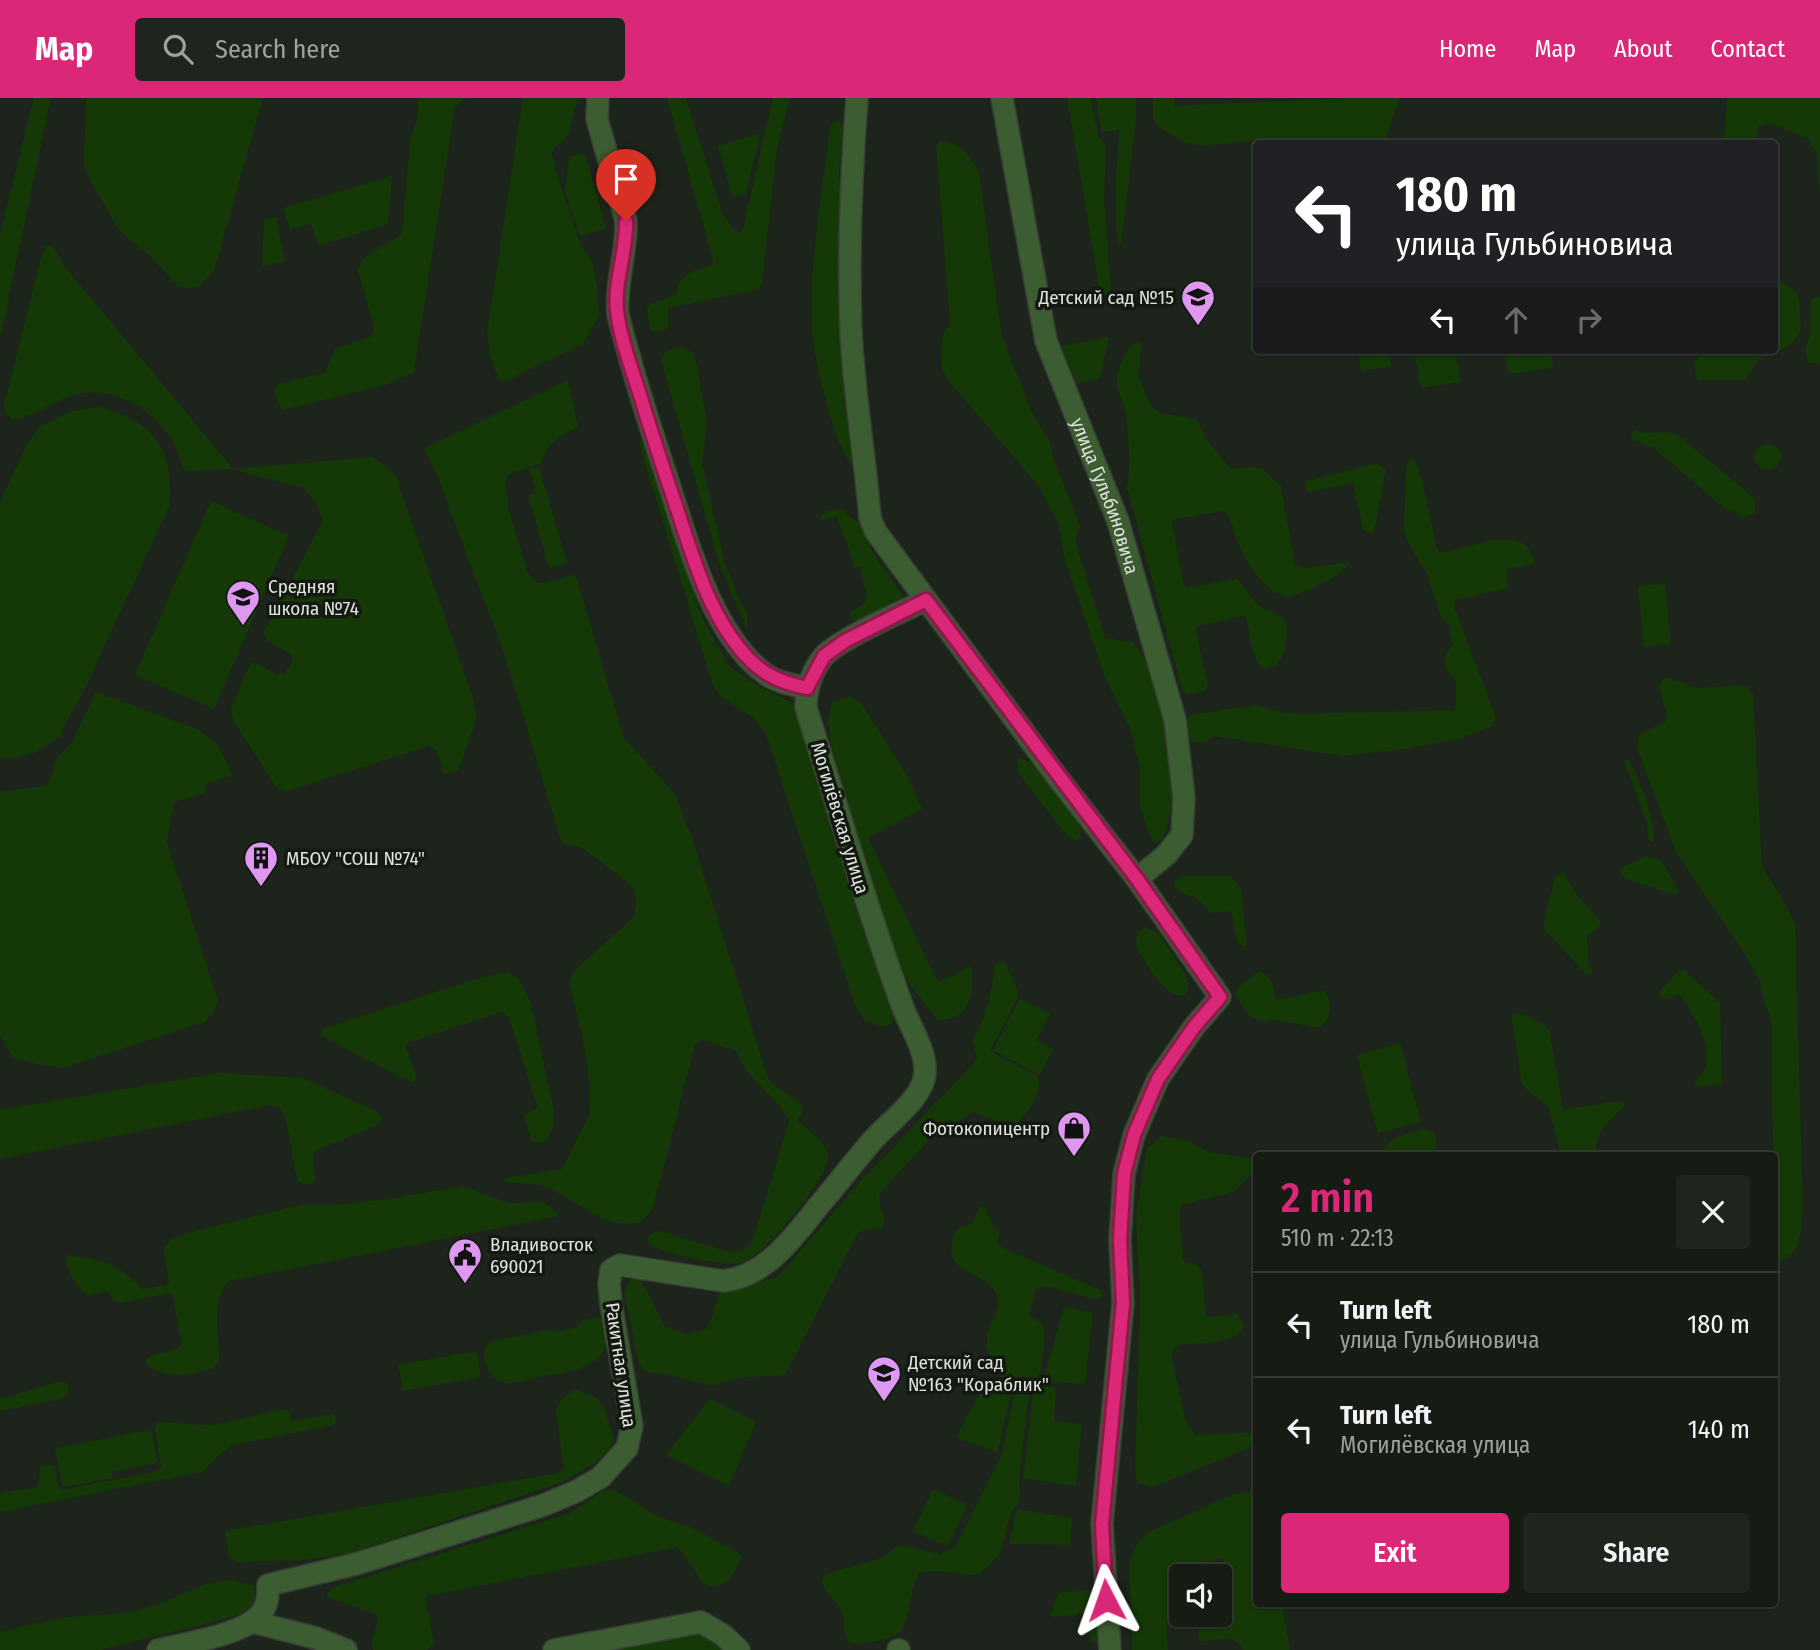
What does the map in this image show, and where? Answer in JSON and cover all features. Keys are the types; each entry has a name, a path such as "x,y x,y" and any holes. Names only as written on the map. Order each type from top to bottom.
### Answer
{"street":[{"path":"598,98 597,119 626,221 616,299 618,315 648,420 698,575 723,624 747,657 768,676 807,688 824,656 845,641 926,600"},
{"path":"857,98 850,250 852,333 870,518 880,541 1137,879 1220,997 1194,1027 1158,1079 1134,1135 1124,1174 1120,1240 1123,1303 1102,1524 1110,1650"},
{"name":"улица Гульбиновича","path":"1002,98 1046,341 1118,521 1175,720 1184,798 1182,835 1167,854 1137,879"},
{"name":"Могилёвская улица","path":"807,688 806,708 858,877 926,1068 920,1090"},
{"name":"Ракитная улица","path":"253,1622 263,1612 267,1602 268,1585 356,1564 544,1505 601,1477 627,1448 632,1426 611,1304 611,1270 620,1265 723,1281 736,1280 750,1274 779,1252 920,1090"},
{"path":"158,1650 230,1632 253,1622 316,1638 346,1650"},
{"path":"554,1650 701,1622 739,1650"}],"green space":[{"path":"34,98 51,98 0,339 0,235"},
{"path":"86,98 263,98 214,271 198,287 188,289 178,286 149,255 120,232 91,182 84,164"},
{"path":"418,98 466,98 455,107 414,372 389,384 283,410 276,398 277,384 325,373 335,349 372,336 374,327 358,270 364,259 402,233 410,141 418,116"},
{"path":"523,98 580,98 566,137 553,148 552,154 580,242 593,264 599,315 583,344 506,381 499,380 490,356 487,333"},
{"path":"667,98 686,98 722,212 733,229 739,232 743,229 773,98 790,98 777,148 762,284 757,290 668,308 669,328 654,332 650,330 647,308 650,304 676,295 677,287 683,278 712,265 713,259"},
{"path":"1067,98 1091,98 1098,136 1106,145 1104,200 1111,287 1110,295 1101,298"},
{"path":"1096,98 1136,98 1136,121 1121,245 1115,202 1119,130 1102,132"},
{"path":"1153,98 1174,98 1175,106 1400,98 1384,140 1270,139 1201,146 1186,143 1160,128 1153,119"},
{"path":"1727,98 1820,98 1820,196 1817,154 1809,139 1771,123 1759,126 1756,140 1724,140"},
{"path":"839,119 843,128 839,172 858,466 854,467 840,445 831,419 813,339 812,287 816,232 831,124"},
{"path":"760,133 746,194 732,196 718,146"},
{"path":"941,140 965,151 979,174 1002,336 1031,411 1050,442 1052,455 1080,526 1075,540 1105,638 1132,642 1146,661 1166,710 1174,764 1169,817 1162,840 1154,842 1150,837 1140,806 1140,769 1131,731 1104,675 1066,563 1058,523 1039,487 947,379 942,369 943,336 950,323 936,144"},
{"path":"585,152 606,229 580,236 565,191 569,157"},
{"path":"392,176 388,224 318,246 311,224 290,230 283,208"},
{"path":"276,217 285,261 262,267 264,220"},
{"path":"46,245 54,247 64,266 233,469 373,457 395,474 472,695 477,718 459,769 447,774 443,772 437,751 429,746 287,791 277,789 233,720 231,709 250,664 255,662 277,675 285,674 292,661 291,654 266,640 264,632 323,521 316,503 303,488 232,469 185,471 172,440 153,417 141,407 113,395 83,393 28,416 13,420 6,414 4,405"},
{"path":"1778,281 1795,291 1799,299 1801,328 1795,340 1778,352"},
{"path":"1816,296 1820,298 1820,363 1810,363 1805,351 1810,333 1811,300"},
{"path":"1109,337 1099,379 1077,383 1061,346"},
{"path":"1136,342 1142,345 1138,373 1150,405 1160,413 1196,419 1211,446 1231,469 1262,469 1281,486 1295,565 1308,568 1350,562 1344,570 1330,579 1301,593 1285,596 1270,589 1256,574 1224,511 1175,519 1172,522 1184,586 1188,588 1236,579 1257,604 1281,616 1287,632 1278,663 1263,668 1253,651 1246,617 1198,626 1196,629 1208,686 1205,691 1189,694 1182,689 1127,487 1128,434 1117,379 1124,355"},
{"path":"677,347 694,354 697,365 707,423 702,463 725,564 740,602 747,612 747,629 719,564 661,360 666,351"},
{"path":"1358,354 1390,354 1391,366 1361,371"},
{"path":"1415,354 1456,354 1461,382 1421,388"},
{"path":"1506,354 1551,354 1553,368 1508,374"},
{"path":"1700,354 1772,354 1759,359 1745,380 1699,380 1694,363"},
{"path":"568,380 578,426 551,445 541,463 509,474 505,484 509,510 528,573 536,582 544,583 576,576 624,738 675,794 692,838 769,1081 802,1105 803,1110 798,1120 827,1151 825,1167 818,1181 793,1216 764,1248 741,1263 692,1258 664,1251 647,1242 651,1234 660,1231 726,1251 742,1251 752,1242 789,1122 777,1103 748,1072 737,1051 702,1040 695,1045 653,1208 641,1222 628,1224 604,1219 544,1186 504,1182 506,1178 562,1169 590,1113 589,1080 582,1033 569,984 574,970 634,917 637,898 632,886 581,847 562,844 504,653 435,470 424,448"},
{"path":"98,407 133,420 157,441 169,470 169,507 88,682 59,737 37,752 0,758 0,503 26,446 39,427 69,412"},
{"path":"1634,430 1647,433 1670,432 1679,436 1752,496 1755,513 1744,517 1723,507 1655,449 1632,439"},
{"path":"642,438 651,449 699,610 729,666 756,685 797,705 896,1008 891,1024 884,1027 865,1021 855,1005 766,734 754,718 721,697 713,686 639,443"},
{"path":"1768,444 1777,448 1781,457 1777,466 1768,470 1759,466 1755,457 1759,448"},
{"path":"1414,460 1419,467 1437,549 1440,552 1508,539 1520,542 1529,550 1535,563 1506,570 1508,588 1455,600 1454,606 1496,718 1492,726 1460,739 1343,756 1214,736 1202,742 1189,739 1186,723 1190,715 1256,705 1285,713 1301,714 1454,710 1456,680 1445,664 1446,655 1453,645 1449,624 1442,619 1427,574 1404,532 1406,468 1408,461"},
{"path":"1377,463 1386,470 1375,528 1370,534 1363,529 1353,483 1308,492 1304,484 1307,481"},
{"path":"539,467 567,563 549,568 528,495 536,493 529,469"},
{"path":"211,501 289,536 214,709 135,675"},
{"path":"837,509 858,522 872,551 902,595 899,602 860,620 852,620 850,613 866,602 860,567 853,568 837,517 820,518 825,511"},
{"path":"1665,584 1671,644 1644,647 1638,586"},
{"path":"1667,677 1697,688 1745,685 1753,694 1762,867 1795,924 1803,1209 1796,1249 1778,1261 1778,1152 1773,1152 1771,1022 1759,980 1744,953 1676,852 1637,748 1639,735 1666,721 1659,686"},
{"path":"96,692 199,730 218,745 233,775 206,784 205,793 174,802 167,842 218,1001 212,1014 204,1022 63,1068 13,1058 0,1034 0,792 44,786 49,782 57,758 72,743"},
{"path":"850,696 862,704 909,779 922,809 868,838 938,982 971,966 972,986 968,1004 957,1016 948,1019 937,1020 903,975 868,874 830,740 828,718 832,703"},
{"path":"1020,757 1034,766 1078,822 1081,831 1078,841 1067,836 1020,775 1017,759"},
{"path":"1624,759 1630,761 1642,789 1650,812 1654,842 1648,840 1647,824"},
{"path":"1647,856 1662,861 1679,892 1676,895 1621,875 1621,868"},
{"path":"1563,872 1578,897 1600,920 1600,926 1587,936 1588,962 1593,972 1591,974 1585,973 1543,928 1555,876"},
{"path":"1182,876 1231,876 1241,889 1247,945 1243,947 1238,944 1231,911 1210,913 1197,898 1178,891 1174,886 1175,880"},
{"path":"1146,928 1159,933 1188,979 1185,995 1178,995 1164,988 1139,952 1136,945 1137,933"},
{"path":"1001,961 1005,963 1017,988 1018,997 991,1049 992,1052 1038,1076 1039,1082 1034,1101 1018,1123 1006,1124 972,1112 952,1126 936,1132 880,1193 884,1220 882,1229 869,1229 858,1233 785,1375 737,1378 713,1386 647,1372 639,1365 624,1293 629,1280 635,1278 642,1282 664,1326 686,1334 706,1330 718,1296 725,1286 745,1285 778,1277 859,1183 974,1063 977,1057 972,1040 985,1013 995,965"},
{"path":"1679,970 1685,971 1720,1003 1720,1085 1696,1086 1694,1083 1704,1071 1706,1062 1700,1031 1679,994 1664,1000 1659,995"},
{"path":"1260,971 1270,980 1277,1000 1324,990 1330,1005 1324,1024 1320,1028 1275,1020 1265,1022 1249,1016 1235,995 1237,988"},
{"path":"507,972 518,978 531,1003 554,1111 548,1140 541,1143 532,1141 524,1117 538,1108 509,1018 502,1012 410,1042 406,1046 416,1076 414,1082 320,1035 322,1029 476,979"},
{"path":"1020,999 1050,1014 1036,1040 1053,1049 1040,1075 993,1050"},
{"path":"1511,1013 1531,1018 1549,1029 1563,1108 1618,1101 1624,1102 1625,1105 1600,1133 1596,1152 1560,1152 1549,1108 1522,1085"},
{"path":"1400,1043 1421,1122 1378,1133 1357,1055"},
{"path":"219,1073 303,1078 380,1113 381,1121 376,1126 317,1150 313,1154 315,1181 312,1184 302,1184 297,1180 285,1115 279,1107 270,1105 0,1159 0,1110"},
{"path":"1423,1129 1435,1133 1434,1150 1382,1152 1387,1145 1404,1134"},
{"path":"1161,1136 1188,1141 1208,1152 1253,1159 1253,1172 1233,1192 1181,1205 1179,1211 1183,1258 1186,1262 1197,1265 1202,1271 1207,1317 1236,1314 1242,1324 1241,1331 1224,1340 1178,1345 1171,1357 1186,1421 1195,1435 1250,1433 1253,1443 1249,1448 1152,1487 1137,1483 1135,1469 1140,1302 1136,1215 1147,1148"},
{"path":"463,1186 505,1202 543,1203 559,1216 230,1281 220,1298 218,1308 219,1361 214,1368 196,1373 170,1374 146,1364 146,1360 151,1356 182,1345 170,1293 121,1303 116,1302 108,1291 87,1295 75,1283 67,1266 67,1255 91,1259 116,1267 142,1289 164,1286 169,1282 164,1248 171,1240 187,1233 300,1205 334,1205 390,1199"},
{"path":"979,1207 985,1207 993,1227 1000,1233 997,1242 999,1246 1100,1290 1102,1296 1098,1300 1045,1286 1037,1288 1028,1316 1040,1322 1045,1329 1042,1366 1030,1385 1019,1478 1020,1501 1012,1510 999,1555 979,1574 920,1572 913,1587 906,1621 899,1633 882,1640 851,1644 846,1636 842,1612 825,1589 822,1579 826,1574 882,1558 895,1547 905,1546 940,1554 955,1547 1002,1454 1015,1388 1013,1382 996,1374 987,1348 988,1332 998,1306 997,1296 985,1281 961,1267 952,1253 953,1238 957,1231 973,1223"},
{"path":"1064,1307 1093,1313 1085,1384 1043,1381"},
{"path":"597,1317 603,1319 607,1335 605,1347 599,1357 590,1364 579,1369 511,1383 496,1379 488,1371 485,1353 488,1342 547,1330 562,1331"},
{"path":"476,1351 481,1377 403,1391 398,1365"},
{"path":"987,1379 1012,1387 998,1452 956,1438"},
{"path":"61,1381 68,1384 69,1392 61,1399 0,1411 0,1399"},
{"path":"1034,1385 1056,1387 1054,1421 1082,1424 1076,1486 1023,1478"},
{"path":"577,1389 597,1398 604,1407 614,1438 611,1447 596,1462 562,1482 351,1553 304,1560 237,1562 229,1558 225,1531 559,1473 564,1469 556,1412 563,1398"},
{"path":"710,1399 756,1422 729,1486 666,1455"},
{"path":"285,1409 292,1421 332,1414 335,1415 336,1421 334,1425 232,1445 202,1472 0,1512 0,1493 37,1487 41,1466 51,1464 55,1467 58,1486 62,1490 158,1471 161,1467 155,1429 157,1423 217,1424"},
{"path":"151,1430 158,1463 112,1472 113,1478 62,1487 55,1448"},
{"path":"933,1489 967,1505 948,1547 913,1531"},
{"path":"604,1490 614,1490 659,1517 692,1528 738,1552 742,1556 733,1575 718,1586 704,1584 678,1547 428,1596 426,1599 434,1644 427,1650 373,1650 371,1645 377,1615 327,1597 331,1588 568,1514"},
{"path":"1253,1492 1253,1607 1283,1607 1290,1650 1243,1650 1230,1639 1199,1640 1199,1627 1232,1627 1232,1564 1219,1559 1193,1564 1169,1564 1169,1624 1166,1628 1168,1650 1132,1650 1129,1562 1137,1543 1149,1532 1234,1494"},
{"path":"1017,1509 1072,1518 1070,1545 1009,1544"},
{"path":"233,1580 254,1586 255,1592 252,1605 236,1616 100,1650 0,1650 0,1632 61,1618 135,1611 207,1584"},
{"path":"1101,1591 1105,1642 1093,1642 1090,1639 1089,1617 1085,1614 1053,1617 1050,1614 1058,1594"},
{"path":"699,1629 730,1650 587,1650"}],"place":[{"name":"Детский сад №15","path":"1198,327"},
{"name":"Средняя школа №74","path":"243,627"},
{"name":"МБОУ \"СОШ №74\"","path":"261,888"},
{"name":"Фотокопицентр","path":"1074,1158"},
{"name":"Владивосток 690021","path":"465,1285"},
{"name":"Детский сад №163 \"Кораблик\"","path":"884,1403"}],"route":[{"path":"626,221 616,299 628,355 698,575 723,624 747,657 768,676 807,688 824,656 845,641 926,600 1137,879 1220,997 1194,1027 1158,1079 1134,1135 1124,1174 1120,1240 1124,1291 1102,1524 1106,1600"}]}
